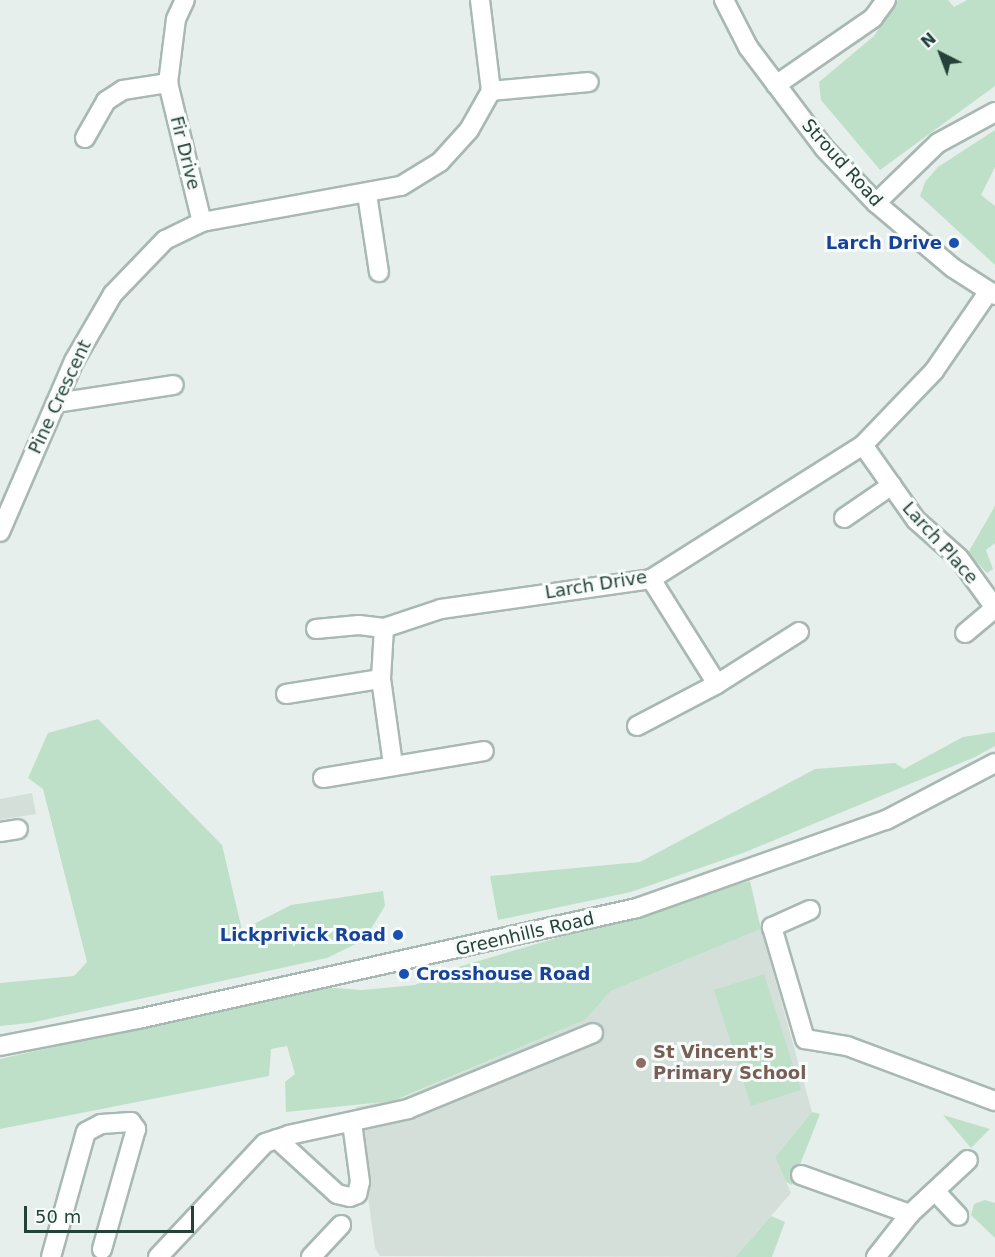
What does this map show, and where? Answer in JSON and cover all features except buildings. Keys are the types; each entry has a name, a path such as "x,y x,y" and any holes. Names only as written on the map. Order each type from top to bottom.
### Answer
{"street":[{"name":"Fir Drive","path":"185,0 176,19 168,83 202,222"},
{"path":"480,0 491,91 589,82"},
{"name":"Stroud Road","path":"724,0 748,47 824,148 876,203 953,268 992,293"},
{"path":"776,85 873,18 886,0"},
{"path":"85,138 106,101 123,90 168,83"},
{"name":"Pine Crescent","path":"0,532 74,361 113,294 165,240 202,222 367,194 401,186 440,162 469,130 491,91"},
{"path":"876,203 938,143 995,112"},
{"path":"367,194 379,272"},
{"name":"Larch Drive","path":"316,629 359,625 384,628 441,609 651,579 864,445 934,371 992,293"},
{"path":"56,403 174,385"},
{"name":"Larch Place","path":"864,445 916,520 988,585 994,608 965,633"},
{"path":"844,518 892,486"},
{"path":"651,579 717,684"},
{"path":"384,628 381,679 393,764"},
{"path":"638,726 717,684 799,632"},
{"path":"286,694 381,679"},
{"path":"323,778 393,764 484,751"},
{"name":"Greenhills Road","path":"0,1046 197,1006 638,908 886,820 995,763"},
{"path":"810,910 772,927 805,1039 847,1046 995,1101"},
{"path":"158,1257 265,1143 385,1117 444,1096 480,1077 593,1033"},
{"path":"51,1257 86,1132 101,1124 131,1122 136,1129 102,1249"},
{"path":"277,1139 337,1194 350,1197 357,1194 360,1182 352,1123"},
{"path":"876,1257 910,1214 968,1160"},
{"path":"801,1175 910,1214"},
{"path":"935,1191 958,1216"},
{"path":"311,1257 341,1225"}],"shaded area":[{"path":"32,793 36,814 0,820 0,799"},
{"name":"St Vincent's Primary School","path":"761,929 812,1112 775,1157 791,1193 735,1257 380,1256 375,1248 356,1107 402,1098 585,1020 611,991"}],"green space":[{"path":"898,0 948,0 954,7 967,0 995,0 995,86 880,170 821,100 819,82 874,36"},
{"path":"995,130 995,167 981,195 995,206 995,265 920,196 925,182 938,167"},
{"path":"995,506 995,543 986,550 993,569 987,573 968,553"},
{"path":"98,719 222,845 242,930 291,905 383,891 385,906 364,940 327,958 30,1023 0,1026 0,983 74,976 87,962 43,789 28,778 48,733"},
{"path":"995,732 995,746 975,757 743,853 631,892 498,920 490,876 640,862 815,769 895,763 904,769 963,737"},
{"path":"750,881 761,929 611,991 585,1020 393,1101 286,1112 285,1082 295,1074 287,1046 271,1049 269,1076 0,1129 0,1059 321,987 362,990 415,985 448,970"},
{"path":"764,974 801,1090 751,1106 714,990"},
{"path":"812,1112 820,1114 792,1185 786,1182 775,1157"},
{"path":"943,1115 990,1129 971,1148"},
{"path":"985,1200 995,1203 995,1238 971,1215 974,1204"},
{"path":"771,1216 785,1222 772,1257 735,1257"}],"place":[{"name":"Larch Drive","path":"954,243"},
{"name":"Lickprivick Road","path":"398,935"},
{"name":"Crosshouse Road","path":"404,974"},
{"name":"St Vincent's Primary School","path":"641,1063"}]}
